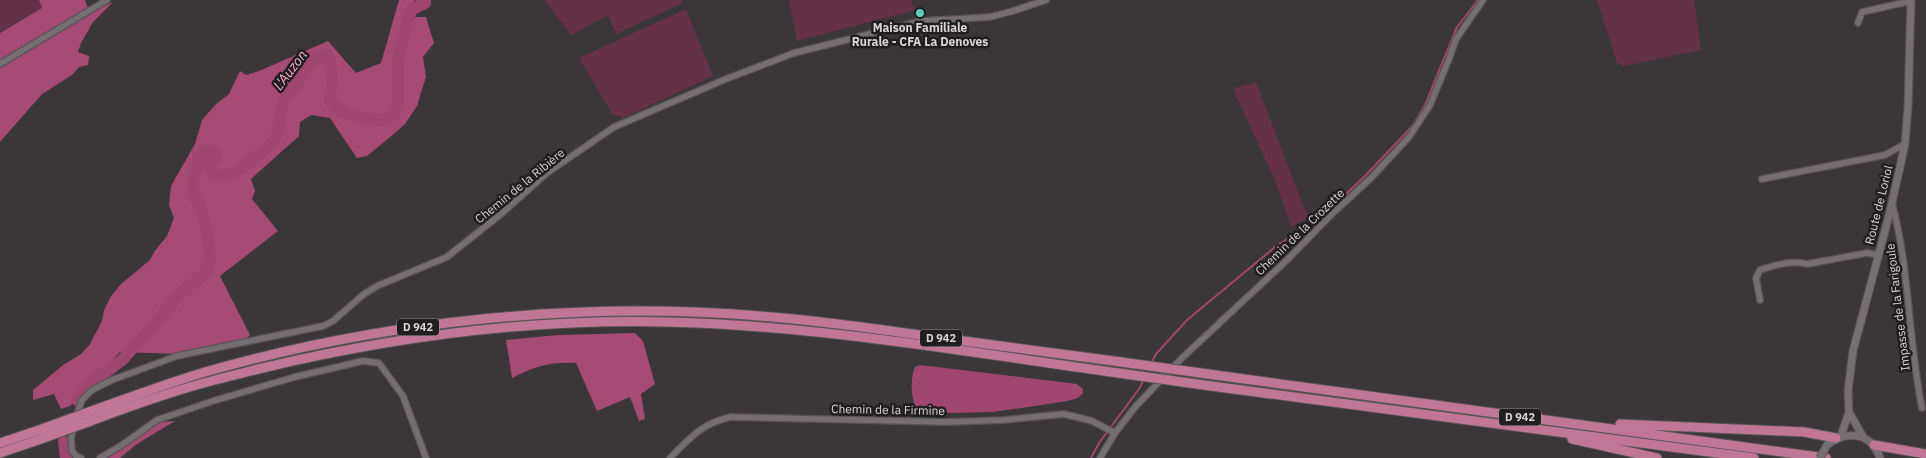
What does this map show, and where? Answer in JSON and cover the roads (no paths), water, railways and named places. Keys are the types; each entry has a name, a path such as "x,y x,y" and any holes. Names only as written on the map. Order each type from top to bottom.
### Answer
{"highway":[{"name":"D 942","path":"87,418 205,372 309,347 391,331 520,316 657,312 760,316 853,326 1826,458"},
{"name":"D 942","path":"0,443 40,434 209,381 324,354 390,342 520,327 594,323 695,323 851,336 1754,458"},
{"name":"D 942","path":"1525,417 1624,425 1804,432 1839,437"},
{"name":"D 942","path":"1525,427 1657,458"},
{"name":"D 942","path":"0,453 40,434"},
{"path":"1878,452 1926,454"}],"street":[{"path":"0,64 107,0"},
{"name":"Chemin de la Ribière","path":"82,458 76,456 72,451 71,438 82,400 92,390 112,380 177,356 313,328 328,323 377,286 447,256 501,214 547,173 614,127 726,79 794,53 922,21 990,17 1046,0"},
{"name":"Chemin de la Crozette","path":"1100,458 1114,434 1136,406 1182,358 1286,261 1333,212 1371,178 1409,137 1430,105 1456,38 1483,0"},
{"path":"1858,23 1862,12 1911,0"},
{"name":"Route de Loriol","path":"1839,437 1849,412 1848,391 1853,352 1892,203 1905,144 1911,0"},
{"path":"1762,178 1885,155 1905,144"},
{"name":"Impasse de la Farigoule","path":"1892,203 1897,221 1907,285 1916,377 1922,408"},
{"path":"1760,300 1756,278 1760,270 1771,266 1800,262 1807,264 1867,253 1878,255"},
{"path":"100,458 122,446 157,420 223,398 363,361 379,363 400,390 426,458"},
{"name":"Route de Loriol","path":"1849,412 1863,438 1878,452"},
{"name":"Chemin de la Firmine","path":"670,458 696,432 708,423 731,417 956,422 1004,420 1064,414 1092,421 1114,434"},
{"name":"Route de Loriol","path":"1839,437 1852,435 1863,438"},
{"path":"1820,458 1827,445 1839,437"}],"waterway":[{"name":"L'Auzon","path":"77,400 87,386 122,360 178,296 206,272 210,258 207,231 201,208 194,194 193,185 194,175 198,167 198,159 204,151 214,152 216,158 210,166 210,171 213,175 230,175 237,172 262,153 274,140 278,130 284,99 311,62 320,56 327,55 330,62 332,81 330,100 336,108 349,114 372,120 386,119 393,114 397,106 399,55 411,10 425,3 425,0"},
{"path":"1151,364 1156,354 1187,320 1275,247 1325,214 1366,175 1413,125 1425,105 1457,27 1478,0"},
{"path":"1091,458 1099,443 1139,389 1144,379"},
{"name":"L'Auzon","path":"64,442 66,458"}],"place":[{"name":"Maison Familiale Rurale - CFA La Denoves","path":"920,13"}]}
